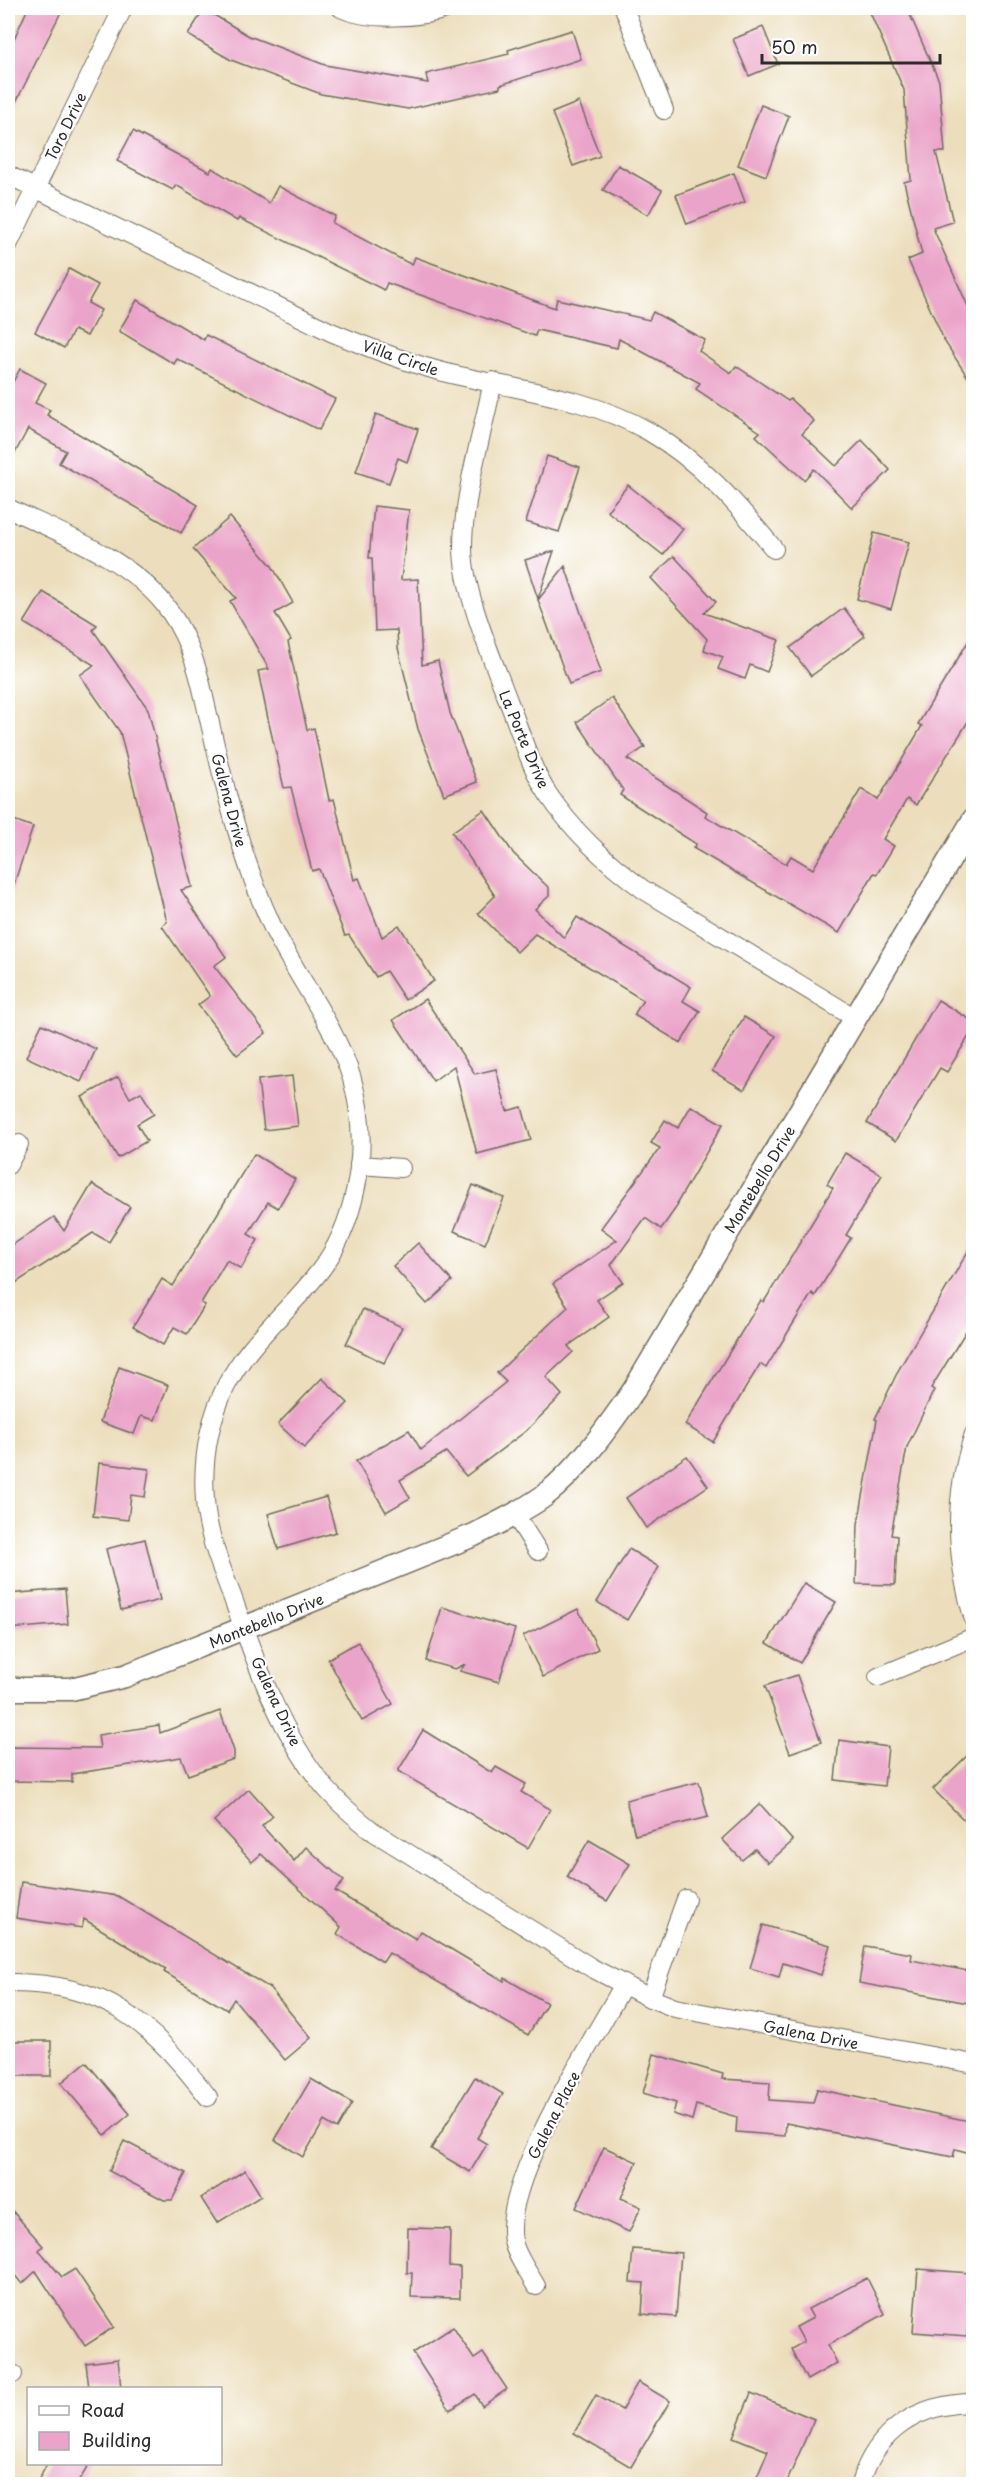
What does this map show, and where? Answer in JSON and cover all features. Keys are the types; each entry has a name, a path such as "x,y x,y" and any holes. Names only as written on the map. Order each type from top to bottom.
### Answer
{"street":[{"name":"Toro Drive","path":"8,245 123,8"},
{"path":"341,8 390,17 437,12 449,8"},
{"path":"624,8 664,110"},
{"name":"Villa Circle","path":"8,175 358,343 447,373 583,402 650,432 680,452 710,477 774,549"},
{"name":"La Porte Drive","path":"493,381 466,514 463,548 467,579 490,651 534,767 548,794 586,843 627,878 689,919 855,1018"},
{"name":"Galena Drive","path":"8,508 94,550 120,566 157,597 183,630 202,689 227,797 256,891 304,986 343,1055 352,1081 361,1137 359,1165 356,1189 337,1245 321,1270 247,1354 226,1386 213,1420 205,1456 207,1519 210,1538 243,1629 287,1729 324,1786 349,1812 399,1848 592,1968 650,1998 675,2008 974,2064"},
{"name":"Montebello Drive","path":"8,1689 71,1689 125,1676 474,1535 515,1515 543,1497 568,1476 593,1448 634,1390 974,819"},
{"path":"8,1164 19,1144"},
{"path":"359,1165 401,1168"},
{"path":"974,1434 965,1460 957,1512 959,1553 974,1620"},
{"path":"515,1515 538,1551"},
{"path":"878,1677 974,1637"},
{"path":"650,1998 686,1899"},
{"path":"8,1983 57,1986 88,1995 120,2009 149,2028 176,2056 208,2097"},
{"name":"Galena Place","path":"536,2286 513,2241 518,2194 537,2141 624,1984"},
{"path":"860,2484 867,2462 888,2434 905,2421 936,2407 974,2403"}],"building":[{"path":"28,8 63,8 8,118 8,52"},
{"path":"868,8 907,8 939,81 945,152 936,152 953,222 933,228 974,320 974,387 945,342 908,260 922,254 904,182 911,180 904,90"},
{"path":"204,9 249,36 325,65 428,83 426,74 509,54 508,50 572,30 581,59 500,85 500,88 408,109 321,94 231,60 188,35"},
{"path":"763,27 778,64 749,76 733,39"},
{"path":"579,102 600,156 573,166 552,113"},
{"path":"761,105 789,116 766,176 738,165"},
{"path":"133,131 210,172 212,168 269,203 278,186 335,216 332,223 412,265 415,257 555,308 557,299 649,320 653,312 705,340 699,351 731,373 736,366 788,401 790,399 814,421 802,434 836,466 862,440 890,470 852,508 814,469 804,480 756,436 760,432 696,389 700,383 619,339 617,348 537,330 535,336 387,283 384,290 239,218 237,221 176,185 173,190 117,161"},
{"path":"618,165 662,190 648,215 603,190"},
{"path":"734,173 745,202 687,224 676,195"},
{"path":"69,269 98,285 88,303 101,310 87,336 74,330 64,348 35,332"},
{"path":"137,300 204,340 206,335 335,399 319,430 177,359 174,364 119,331"},
{"path":"20,369 46,383 35,403 50,410 47,415 198,505 181,533 59,463 66,451 28,429 8,466 8,391"},
{"path":"376,414 418,429 407,462 398,458 389,483 356,472"},
{"path":"547,456 580,467 559,532 526,522"},
{"path":"628,485 683,529 663,555 607,511"},
{"path":"374,506 409,510 401,580 418,579 422,665 438,661 450,713 477,782 444,795 418,729 398,648 397,630 375,631 372,558 369,558"},
{"path":"230,517 272,566 293,603 275,613 291,640 288,642 307,730 314,728 329,800 334,799 354,880 359,878 382,937 399,925 434,981 405,1000 386,971 376,977 349,935 345,936 319,869 312,871 291,787 284,788 268,719 258,671 269,669 230,601 236,598 193,549"},
{"path":"874,533 909,542 891,609 857,599"},
{"path":"554,551 538,599 525,560"},
{"path":"674,556 716,602 704,613 779,640 767,672 750,665 745,679 718,669 723,657 704,650 707,639 651,578"},
{"path":"565,566 601,672 569,684 538,600"},
{"path":"43,592 97,625 93,630 148,709 192,887 181,890 226,957 214,966 266,1033 237,1055 198,1005 210,996 162,926 167,922 120,732 80,675 94,665 24,623"},
{"path":"844,608 865,636 811,676 790,648"},
{"path":"974,632 974,712 916,805 907,799 883,839 894,846 877,874 874,873 839,933 693,848 696,844 620,795 623,790 577,722 612,698 645,747 627,759 707,812 705,816 786,864 791,856 813,869 861,789 878,800 922,726 918,724"},
{"path":"484,810 513,853 549,888 549,896 535,909 564,938 577,917 691,987 683,1001 700,1011 681,1043 634,1015 643,1000 535,934 517,952 478,913 495,896 452,832"},
{"path":"8,818 33,827 11,893 8,893"},
{"path":"425,999 475,1074 496,1069 507,1111 522,1107 531,1140 477,1154 454,1066 433,1081 393,1020"},
{"path":"938,1000 974,1022 974,1028 947,1072 940,1068 896,1141 867,1123"},
{"path":"744,1017 776,1036 744,1090 712,1071"},
{"path":"42,1024 96,1049 81,1082 26,1057"},
{"path":"292,1076 298,1126 264,1130 258,1080"},
{"path":"118,1077 130,1098 141,1092 154,1114 137,1124 147,1141 118,1158 82,1097"},
{"path":"691,1106 723,1124 677,1203 678,1205 661,1229 645,1218 611,1265 623,1282 597,1300 609,1317 568,1346 573,1352 546,1377 562,1395 526,1431 466,1476 446,1452 400,1480 410,1498 386,1512 356,1461 409,1430 421,1450 506,1382 497,1373 568,1307 553,1284 617,1240 601,1228 660,1148 651,1143 665,1120 678,1128"},
{"path":"845,1153 882,1175 846,1235 851,1238 815,1296 812,1293 766,1368 760,1364 713,1442 685,1425 761,1300 764,1302 833,1188 827,1184"},
{"path":"254,1154 295,1179 278,1208 268,1202 248,1234 258,1240 241,1269 227,1260 201,1303 205,1305 187,1334 174,1327 163,1345 133,1327 162,1279 173,1286"},
{"path":"92,1184 130,1207 109,1242 93,1233 14,1284 8,1274 8,1248 54,1217 64,1231"},
{"path":"473,1185 504,1198 485,1244 454,1231"},
{"path":"974,1241 974,1318 931,1388 934,1390 907,1447 891,1535 897,1536 895,1585 856,1584 858,1524 877,1420 875,1419 899,1369"},
{"path":"418,1243 452,1281 427,1304 393,1266"},
{"path":"363,1309 402,1327 384,1363 346,1344"},
{"path":"119,1367 168,1385 155,1420 141,1416 134,1434 100,1422"},
{"path":"322,1378 348,1403 304,1448 278,1424"},
{"path":"687,1456 708,1486 646,1528 626,1498"},
{"path":"99,1463 149,1469 145,1497 131,1495 128,1520 93,1516"},
{"path":"326,1497 336,1532 278,1549 268,1514"},
{"path":"145,1539 160,1600 121,1610 106,1549"},
{"path":"629,1549 659,1567 627,1620 597,1602"},
{"path":"804,1583 836,1602 800,1663 767,1643"},
{"path":"65,1589 68,1624 8,1629 8,1594"},
{"path":"442,1607 515,1629 499,1682 460,1671 465,1664 455,1669 426,1661"},
{"path":"578,1609 598,1649 543,1677 523,1636"},
{"path":"358,1642 393,1704 362,1721 328,1659"},
{"path":"797,1675 821,1742 790,1753 765,1686"},
{"path":"220,1711 234,1751 234,1759 188,1775 181,1757 72,1774 72,1782 8,1781 8,1747 100,1748 98,1735 159,1725 160,1733"},
{"path":"423,1730 492,1773 496,1767 526,1784 521,1792 550,1809 528,1848 398,1771"},
{"path":"839,1740 888,1747 884,1786 835,1780"},
{"path":"974,1749 974,1830 933,1789"},
{"path":"699,1782 708,1817 635,1835 626,1800"},
{"path":"249,1789 273,1816 262,1826 294,1861 306,1847 344,1881 335,1891 416,1939 421,1931 504,1981 505,1978 547,2003 528,2035 389,1953 383,1962 337,1934 341,1927 261,1854 252,1862 214,1821"},
{"path":"760,1804 793,1841 768,1863 755,1849 742,1860 722,1839"},
{"path":"589,1840 630,1864 607,1901 567,1877"},
{"path":"21,1882 118,1896 270,1988 311,2038 285,2060 234,1999 227,2010 164,1972 166,1969 84,1919 82,1928 16,1918"},
{"path":"763,1925 830,1945 821,1975 783,1963 779,1977 750,1968"},
{"path":"865,1946 912,1954 911,1960 974,1972 974,2004 859,1983"},
{"path":"8,2041 51,2041 51,2076 8,2076"},
{"path":"654,2054 723,2074 722,2079 770,2082 769,2100 813,2103 817,2089 974,2122 974,2154 955,2149 953,2157 786,2123 785,2136 736,2132 737,2117 696,2105 692,2120 673,2114 676,2103 643,2093"},
{"path":"86,2062 130,2114 105,2135 61,2083"},
{"path":"475,2077 503,2094 477,2138 487,2144 470,2172 431,2149"},
{"path":"311,2079 352,2103 337,2129 324,2121 303,2157 275,2140"},
{"path":"124,2141 186,2173 172,2200 164,2200 109,2171"},
{"path":"604,2147 637,2162 621,2198 641,2207 629,2232 576,2208"},
{"path":"245,2170 261,2196 217,2223 201,2198"},
{"path":"8,2206 43,2246 39,2250 62,2277 75,2269 114,2327 85,2346 36,2271 22,2284 8,2267"},
{"path":"408,2228 450,2229 449,2266 460,2267 460,2298 411,2297 412,2273 407,2273"},
{"path":"633,2249 681,2253 676,2317 642,2314 644,2283 630,2282"},
{"path":"918,2269 970,2273 970,2284 974,2285 974,2323 968,2322 967,2336 913,2332"},
{"path":"867,2278 885,2314 828,2345 837,2363 807,2380 791,2349 804,2342 796,2327 813,2318 808,2309"},
{"path":"453,2327 474,2359 483,2353 507,2389 482,2406 475,2394 450,2410 413,2353"},
{"path":"118,2359 121,2387 89,2387 86,2363"},
{"path":"638,2382 670,2401 631,2467 574,2433 596,2395 622,2410"},
{"path":"751,2393 814,2419 786,2484 754,2484 768,2451 733,2437"},
{"path":"47,2465 89,2465 77,2484 36,2484"}]}
